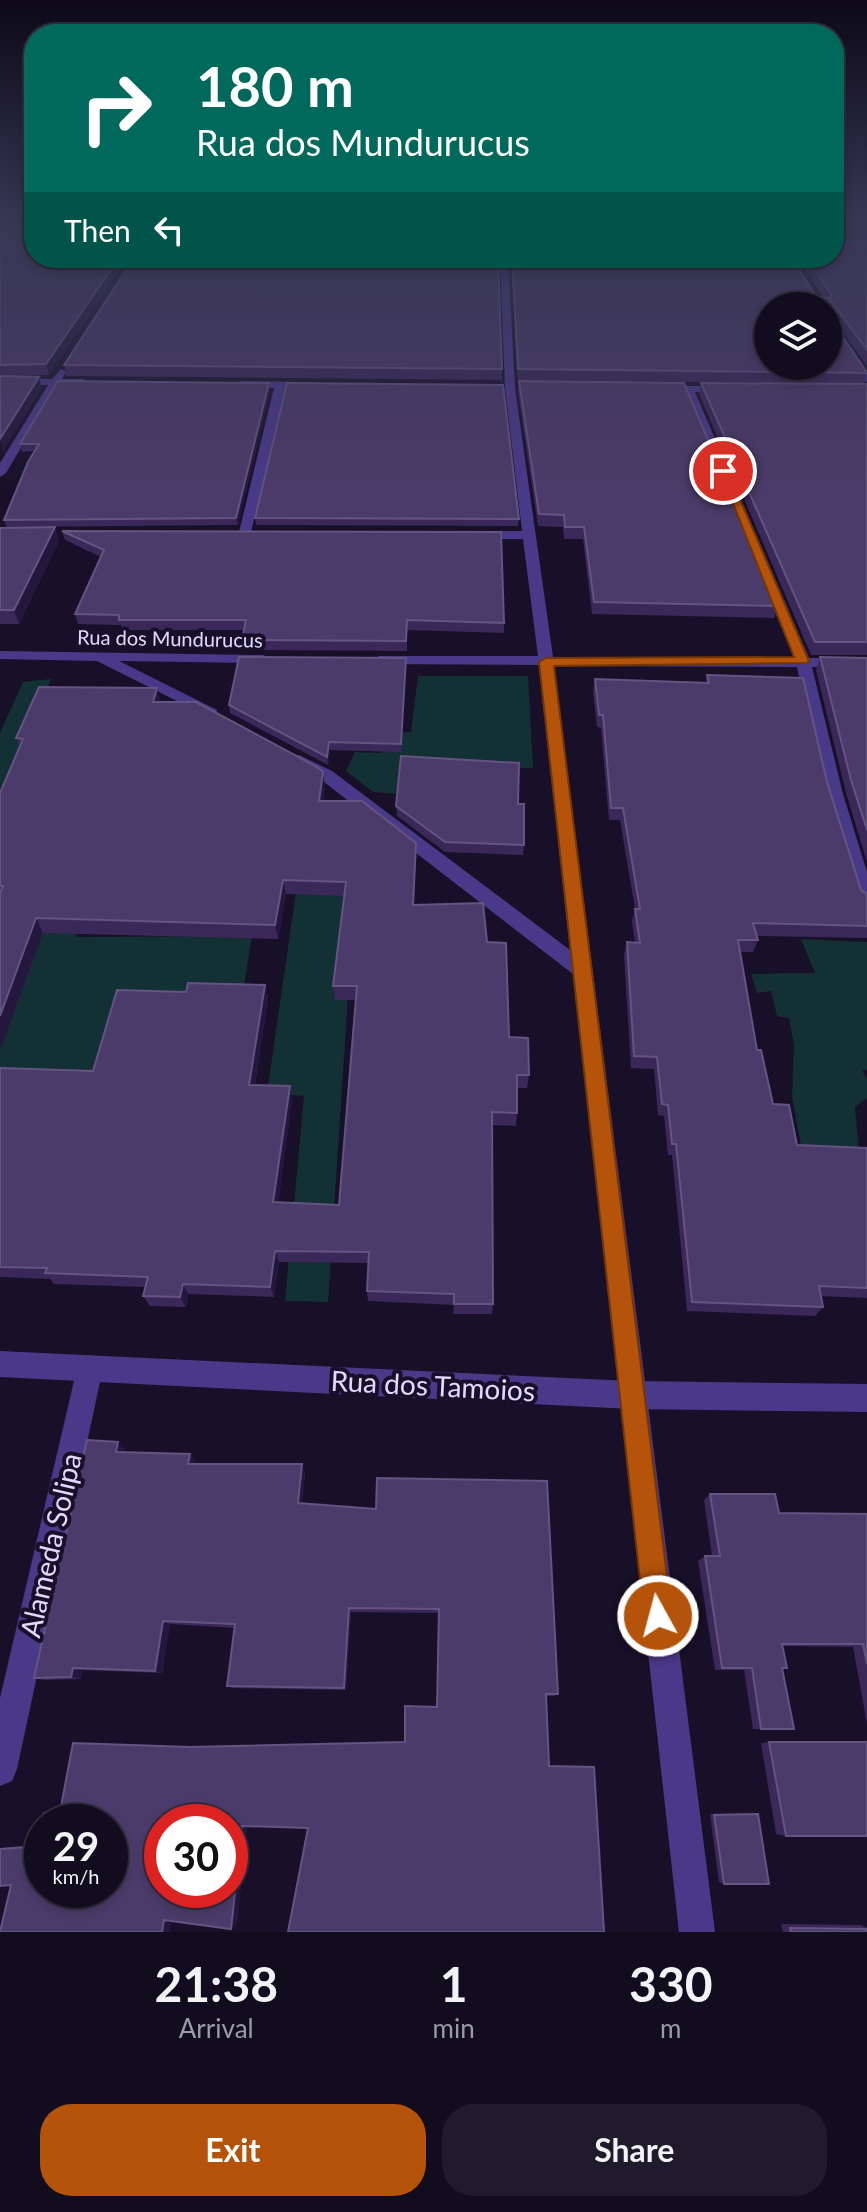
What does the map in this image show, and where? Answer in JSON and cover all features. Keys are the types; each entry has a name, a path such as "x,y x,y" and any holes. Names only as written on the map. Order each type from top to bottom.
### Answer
{"street":[{"path":"506,312 510,388 546,662 697,1932"},
{"path":"842,339 867,379"},
{"path":"0,473 70,357"},
{"path":"0,381 99,382"},
{"path":"235,384 326,385"},
{"path":"245,532 280,385"},
{"path":"495,388 525,388"},
{"path":"644,389 733,389"},
{"path":"688,389 803,661 834,794 867,902"},
{"path":"230,532 261,532"},
{"path":"466,534 529,535"},
{"name":"Rua dos Mundurucus","path":"0,655 275,659"},
{"path":"100,657 228,722"},
{"path":"355,660 867,663"},
{"path":"285,751 326,775 582,970"},
{"name":"Rua dos Tamoios","path":"0,1364 631,1395 867,1398"},
{"name":"Alameda Solipa","path":"0,1769 90,1368"}],"green space":[{"path":"418,676 528,676 533,768 451,770 403,764 397,794 373,792 346,771 355,752 381,753 390,733 411,732"},
{"path":"51,679 0,812 0,733 23,682"},
{"path":"355,889 328,1302 285,1301 304,1096 267,1093 296,892"},
{"path":"43,924 74,932 78,937 252,936 243,992 107,1086 0,1090 0,1049"},
{"path":"801,939 867,942 867,1070 862,1071 867,1078 867,1098 855,1107 860,1168 805,1168 792,1096 794,1045 789,1018 777,1016 771,991 757,993 751,974 815,973"}],"building":[{"path":"0,312 82,312 46,364 0,365"},
{"path":"99,312 500,312 502,369 64,365"},
{"path":"515,312 754,312 754,372 518,369"},
{"path":"842,312 867,312 867,350"},
{"path":"842,336 867,373 842,373"},
{"path":"0,376 39,377 0,439"},
{"path":"58,381 269,383 236,518 4,520 28,462 39,444 20,444"},
{"path":"519,381 684,383 778,606 594,602 584,527 565,527 564,515 539,514"},
{"path":"287,383 503,385 519,519 255,518"},
{"path":"701,383 867,384 867,642 815,642"},
{"path":"55,527 14,610 0,610 0,528"},
{"path":"62,531 501,532 504,623 407,620 406,641 242,640 246,620 119,620 119,615 75,614 104,550"},
{"path":"239,657 406,658 401,744 329,742 327,757 229,705"},
{"path":"820,657 867,658 867,830 851,780"},
{"path":"707,675 803,678 827,782 861,890 867,894 867,926 753,923 758,940 738,940 757,1050 761,1050 773,1104 789,1105 797,1145 867,1148 867,1288 819,1286 823,1307 692,1302 676,1144 672,1144 668,1105 662,1104 657,1057 634,1056 627,942 640,943 635,909 640,909 623,808 611,808 603,715 599,715 595,679 709,683"},
{"path":"39,687 157,688 153,702 196,702 317,767 323,772 319,801 362,801 416,843 413,905 483,903 487,942 506,943 509,1037 528,1038 529,1075 517,1075 517,1113 492,1112 493,1304 454,1304 454,1294 367,1291 369,1252 275,1251 270,1287 183,1284 180,1297 143,1296 148,1277 45,1273 47,1268 0,1267 0,1068 93,1071 117,990 186,992 188,983 265,985 249,1085 290,1086 273,1202 339,1205 357,986 333,986 346,882 283,880 275,925 36,918 0,1016 0,893 3,886 0,886 0,793 23,739 16,738"},
{"path":"401,756 519,763 518,804 524,804 524,845 445,842 396,806"},
{"path":"87,1440 118,1442 116,1452 190,1454 188,1464 302,1464 298,1503 376,1509 377,1478 547,1481 558,1694 546,1694 549,1766 594,1767 604,1932 288,1932 308,1828 248,1826 248,1804 144,1804 144,1908 233,1908 231,1929 164,1920 162,1932 0,1932 11,1885 0,1886 0,1849 24,1847 24,1908 128,1908 128,1804 62,1804 73,1743 190,1747 405,1742 405,1706 437,1707 439,1609 349,1608 344,1688 227,1686 235,1624 163,1621 155,1671 73,1668 71,1677 34,1678"},
{"path":"710,1494 775,1494 779,1513 867,1514 867,1664 863,1644 782,1644 787,1668 782,1668 794,1729 761,1729 752,1668 722,1668 705,1556 720,1556"},
{"path":"769,1742 867,1742 867,1836 786,1836"},
{"path":"758,1814 769,1884 724,1884 714,1815"},
{"path":"790,1928 867,1929 867,1932 791,1932"}],"route":[{"path":"658,1616 546,662 803,661 723,471"}]}
